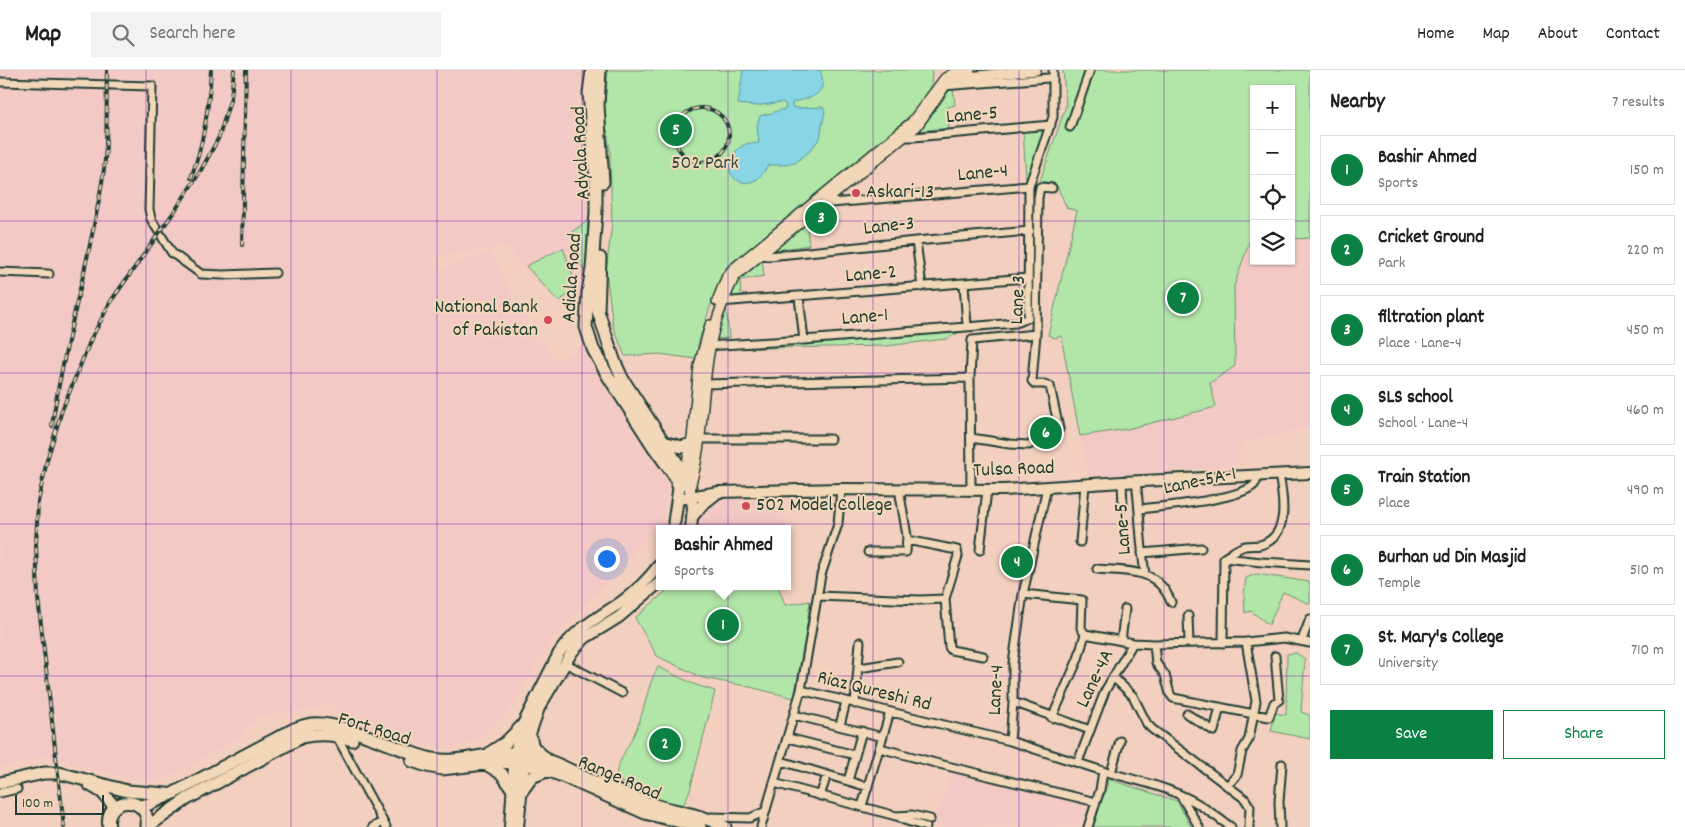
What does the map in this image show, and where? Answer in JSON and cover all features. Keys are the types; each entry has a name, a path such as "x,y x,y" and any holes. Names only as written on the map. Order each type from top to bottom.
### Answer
{"main road":[{"name":"Adiala Road","path":"592,70 589,93 596,181 596,212 586,327 593,349 608,376 685,493"},
{"name":"Adyala Road","path":"600,70 598,105 604,201 600,263"},
{"name":"Adiala Road","path":"600,263 598,311 604,332 622,378 684,476 685,493"},
{"path":"663,442 682,447 695,440"},
{"name":"Tulsa Road","path":"685,493 842,489 987,490 1310,473"},
{"path":"693,516 702,505 719,492"},
{"path":"685,493 693,516 692,525"},
{"path":"674,525 685,493"},
{"path":"510,827 525,729 533,702 566,643 580,629 641,587 656,569"},
{"path":"518,827 517,791 485,759 525,729 572,652 585,638 619,617 656,586"},
{"name":"Fort Road","path":"115,807 130,802 140,806 150,804 294,729 313,724 334,730 427,766 442,769 485,759 520,758"},
{"path":"525,729 533,747 549,765 700,822 725,827"},
{"name":"Fort Road","path":"147,827 172,808 302,737 334,730"},
{"name":"Range Road","path":"520,758 549,765"},
{"path":"517,791 549,765"},
{"path":"0,783 44,773 59,773 127,791 172,794"},
{"path":"75,776 102,792 115,807 109,815 109,827"},
{"path":"140,806 146,816 147,827"},
{"path":"156,827 172,808"}],"street":[{"path":"685,493 696,468 695,440 707,346 720,302 735,276 757,253 901,136 917,126 926,116 950,74 970,70"},
{"path":"942,86 958,78 1036,70"},
{"path":"1028,278 1029,186 1051,124 1054,106 1053,70"},
{"path":"1070,127 1090,70"},
{"path":"942,86 1048,78"},
{"path":"0,82 152,86 149,210 151,219 172,253 201,274 276,274"},
{"name":"Lane-5","path":"901,136 1051,124"},
{"name":"Lane-4","path":"824,198 831,203 1029,186"},
{"name":"Lane 3","path":"971,489 970,378 972,340 1036,334 1038,198 1040,187 1052,188"},
{"name":"Lane-3","path":"757,253 769,256 916,240 1030,231"},
{"path":"916,240 922,287"},
{"path":"0,272 49,274"},
{"name":"Lane-2","path":"720,302 1028,278"},
{"name":"Lane-1","path":"707,346 1016,323 1028,318 1028,278"},
{"path":"964,284 967,326"},
{"path":"799,297 804,340"},
{"path":"970,438 1010,444 1029,444 1059,429 1050,386 1035,384 1032,381 1036,334"},
{"path":"701,384 970,378"},
{"path":"695,440 830,439"},
{"path":"684,476 695,440"},
{"path":"1224,558 1244,546 1262,545 1274,538 1281,523 1284,508 1278,474"},
{"name":"Lane-5A-1","path":"1140,509 1236,494 1257,482 1259,475"},
{"name":"Lane-5","path":"1136,481 1145,574"},
{"path":"1122,482 1123,507"},
{"path":"1080,542 1085,485"},
{"name":"Lane-4","path":"1047,487 1023,594 1014,663 1010,741 1144,782 1181,796 1196,803 1230,827"},
{"path":"801,690 821,574 838,524 842,489"},
{"path":"868,552 906,552 907,540 900,489"},
{"path":"980,550 987,490"},
{"path":"907,540 957,550 958,556 945,598 949,647 951,650 983,656"},
{"path":"1142,554 1201,548"},
{"path":"1224,558 1310,565"},
{"path":"1223,643 1224,558"},
{"path":"1097,569 1145,574 1161,585 1167,592 1171,602"},
{"path":"1023,594 1079,598 1082,600 1081,628 1085,634 1121,641 1154,644 1188,644 1246,642 1284,638 1310,643"},
{"path":"818,596 920,600 945,598"},
{"path":"1121,641 1125,609"},
{"path":"1188,616 1188,644"},
{"path":"1302,640 1310,619"},
{"path":"1052,718 1078,659 1085,634"},
{"path":"855,704 860,642"},
{"path":"1227,786 1237,775 1242,751 1249,739 1257,696 1246,642"},
{"name":"Lane-4A","path":"1078,762 1105,691 1133,643"},
{"path":"1154,644 1156,663 1165,675 1170,694 1173,698 1270,717 1274,703 1279,701 1275,656"},
{"path":"859,668 898,662"},
{"path":"565,663 622,693"},
{"path":"1113,677 1133,696 1152,730 1246,799 1250,807 1252,826"},
{"name":"Riaz Qureshi Rd","path":"761,827 801,690 1010,741"},
{"path":"840,725 846,702"},
{"path":"1013,702 1052,718 1090,730"},
{"path":"1187,714 1214,731 1220,707"},
{"path":"862,806 890,712"},
{"path":"794,715 883,737"},
{"path":"334,730 384,824 373,827"},
{"path":"848,781 862,731"},
{"path":"788,738 855,755"},
{"path":"1111,773 1120,741"},
{"path":"880,748 1096,802"},
{"path":"781,761 868,787"},
{"path":"1280,827 1279,802 1282,764"},
{"path":"1088,827 1096,802 1102,770"},
{"path":"820,796 827,775"},
{"path":"774,783 862,806 926,827"},
{"path":"0,793 17,789"},
{"path":"1181,796 1199,827"},
{"path":"700,822 750,818 764,812"},
{"path":"896,816 912,815 930,819"}],"shaded area":[{"path":"0,70 583,70 576,105 587,210 583,328 505,246 424,260 435,261 445,269 490,251 525,320 557,362 583,345 670,487 660,525 656,525 656,530 553,639 508,712 478,740 455,748 414,742 344,719 329,702 313,709 259,716 237,740 161,781 98,772 47,756 0,768"},
{"path":"1063,70 1310,70 1310,427 1242,442 1238,466 1089,477 1061,336 1055,338 1048,335 1077,211 1067,208 1056,184 1040,181 1066,106"},
{"name":"502 Model College","path":"783,492 786,525 702,525 702,511 713,502"},
{"path":"957,761 1084,804 1077,827 933,827 936,814"}],"green space":[{"name":"502 Park","path":"608,70 932,70 931,87 916,110 876,146 735,260 719,280 698,344 697,359 659,354 625,356 613,326 606,271 612,224 610,152 604,111"},
{"path":"1063,70 1310,70 1310,238 1295,239 1295,85 1250,85 1250,240 1234,286 1235,366 1210,383 1216,407 1127,429 1080,436 1061,336 1055,338 1048,335 1077,211 1067,208 1056,184 1040,181 1066,106"},
{"path":"951,88 953,88 955,105 948,107 949,128 916,131 937,108"},
{"path":"1045,128 1046,132 1026,179 1023,130"},
{"path":"825,207 828,227 807,229 809,245 769,251"},
{"path":"588,221 585,274 570,233"},
{"path":"563,248 577,287 559,302 526,266"},
{"path":"762,260 764,276 740,280 741,297 728,299 738,278"},
{"path":"726,306 729,338 716,339"},
{"path":"964,330 946,339 886,346 712,349"},
{"path":"1256,574 1310,582 1310,604 1283,592 1269,625 1251,611 1245,613 1244,593 1246,578"},
{"path":"667,590 779,590 785,605 810,601 794,698 703,678 657,656 635,618"},
{"path":"1296,653 1305,659 1301,712 1310,715 1310,739 1271,731 1275,713 1286,715 1287,654"},
{"path":"658,667 696,685 715,691 690,790 683,806 667,804 615,779 619,763 636,730"},
{"path":"1108,779 1177,801 1191,827 1091,827 1099,804 1107,790"}],"water":[{"path":"743,70 820,70 822,78 821,90 807,99 793,102 792,107 823,107 825,111 820,138 809,152 795,163 768,165 758,179 747,182 739,181 730,172 732,158 736,151 744,145 759,143 757,126 760,116 785,109 786,105 782,102 756,106 738,104"}],"railway":[{"path":"52,426 104,169 107,70"},
{"path":"191,178 205,125 211,70"},
{"path":"64,827 38,598 36,544 38,502 47,460 62,410 91,339 111,301 176,209 200,172 219,137 231,97 234,70"},
{"path":"242,245 246,70"},
{"path":"702,108 712,110 721,116 727,125 729,135 727,145 721,154 712,160 702,162 692,160 683,154 677,145 675,135 677,125 683,116 692,110 702,108"}],"place":[{"name":"Train Station","path":"676,130"},
{"name":"Askari-13","path":"856,193"},
{"name":"filtration plant","path":"821,218"},
{"name":"St. Mary's College","path":"1183,298"},
{"name":"National Bank of Pakistan","path":"548,320"},
{"name":"Burhan ud Din Masjid","path":"1046,433"},
{"name":"502 Model College","path":"746,506"},
{"name":"SLS school","path":"1017,562"},
{"name":"Bashir Ahmed","path":"723,625"},
{"name":"Cricket Ground","path":"665,744"}]}
